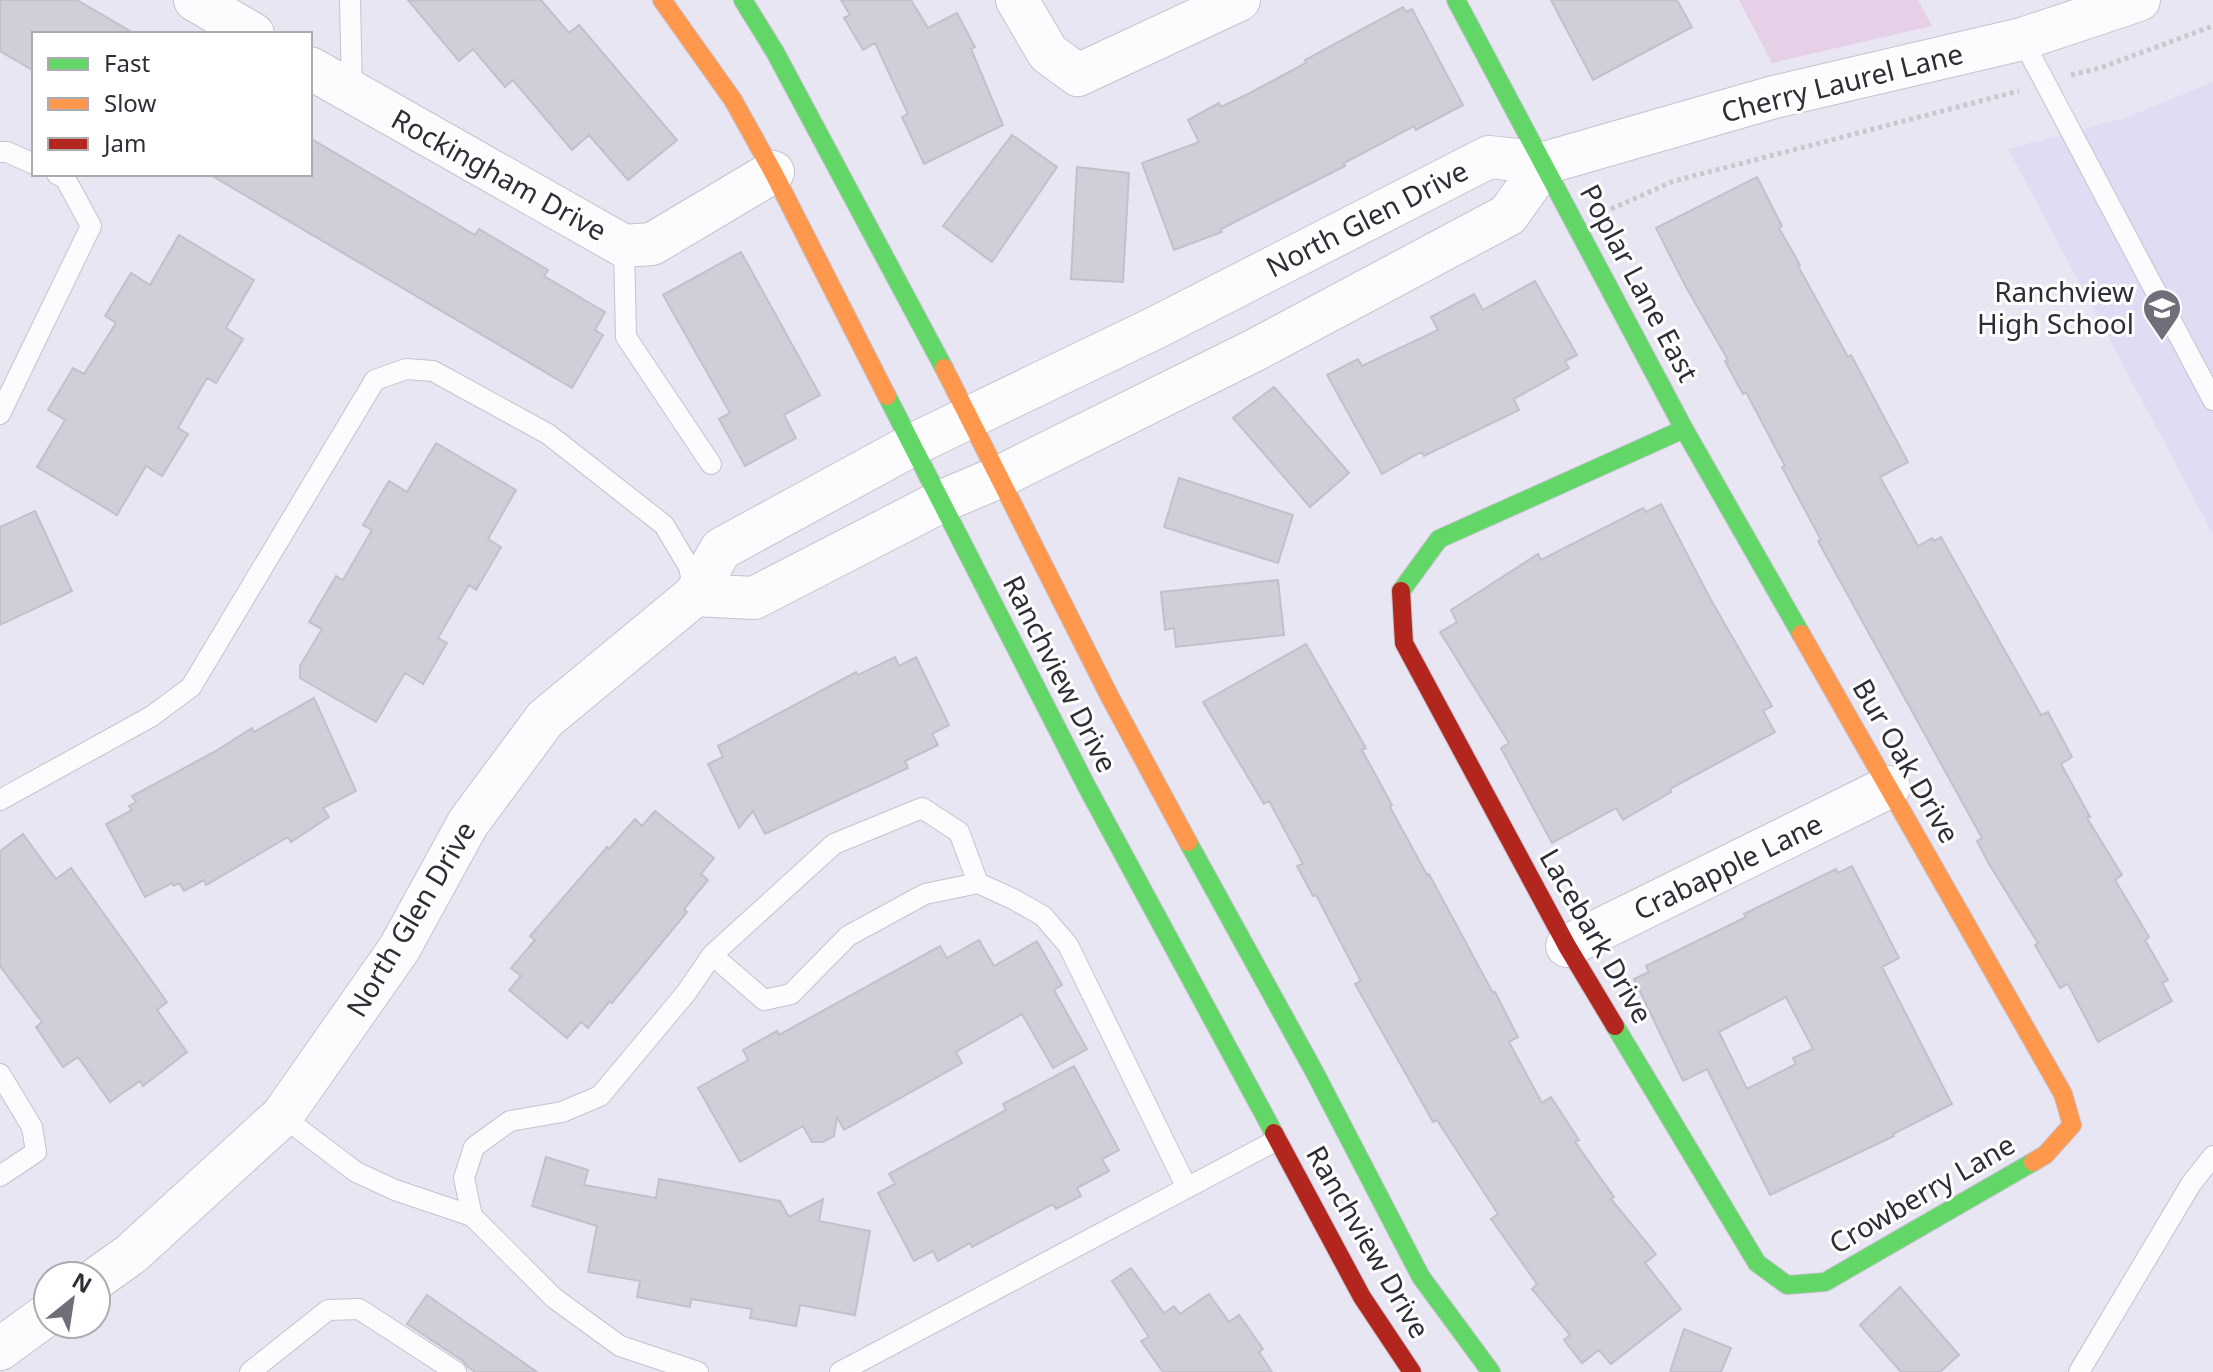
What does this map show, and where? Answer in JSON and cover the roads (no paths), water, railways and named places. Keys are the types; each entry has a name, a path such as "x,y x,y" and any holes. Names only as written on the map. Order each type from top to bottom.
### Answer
{"street":[{"path":"195,0 250,32"},
{"name":"Ranchview Drive","path":"662,0 733,100 773,172 1087,787 1362,1297 1412,1372"},
{"name":"Ranchview Drive","path":"743,0 775,52 969,417 1111,699 1315,1073 1421,1277 1491,1372"},
{"path":"1017,0 1048,53 1078,75 1239,0"},
{"name":"Poplar Lane East","path":"1456,0 1684,429"},
{"name":"Cherry Laurel Lane","path":"1545,163 1774,97 2022,39 2139,0"},
{"name":"Rockingham Drive","path":"312,69 624,246 652,244 773,172"},
{"name":"North Glen Drive","path":"112,1268 131,1254 282,1116 399,949 468,823 545,719 695,595 721,549 912,445 1157,327 1489,157 1545,163"},
{"path":"695,595 754,598 940,502 999,477 1255,350 1508,215 1545,163"},
{"name":"Lacebark Drive","path":"1684,429 1439,539 1400,593 1404,643 1567,946 1757,1263 1787,1285"},
{"name":"Bur Oak Drive","path":"1684,429 2063,1094 2072,1125"},
{"name":"Crabapple Lane","path":"1567,946 1889,787"},
{"name":"Crowberry Lane","path":"1787,1285 1825,1282 2045,1155 2072,1125"},
{"path":"0,1349 32,1326"}],"lane":[{"path":"350,0 352,92"},
{"path":"2022,39 2213,400"},
{"path":"0,152 32,163"},
{"path":"0,414 91,226 65,178 61,176"},
{"path":"624,246 626,337 711,464"},
{"path":"0,800 152,716 191,687 375,380 406,369 433,371 548,434 664,525 689,567 695,595"},
{"path":"472,1216 464,1178 474,1147 510,1121 562,1112 600,1096 686,993 712,955 834,844 922,808 959,832 978,883"},
{"path":"712,955 764,1000 791,994 848,936 925,894 978,883 1015,900 1043,916 1068,945 1187,1188"},
{"path":"0,1074 32,1127 36,1152 0,1176"},
{"path":"282,1116 356,1172 395,1190 472,1216 554,1298 620,1346 698,1372"},
{"path":"840,1372 1277,1140"},
{"path":"2079,1372 2191,1184 2213,1156"},
{"path":"250,1372 328,1310 359,1309 456,1372"}],"place":[{"name":"Ranchview High School","path":"2162,342"}]}
